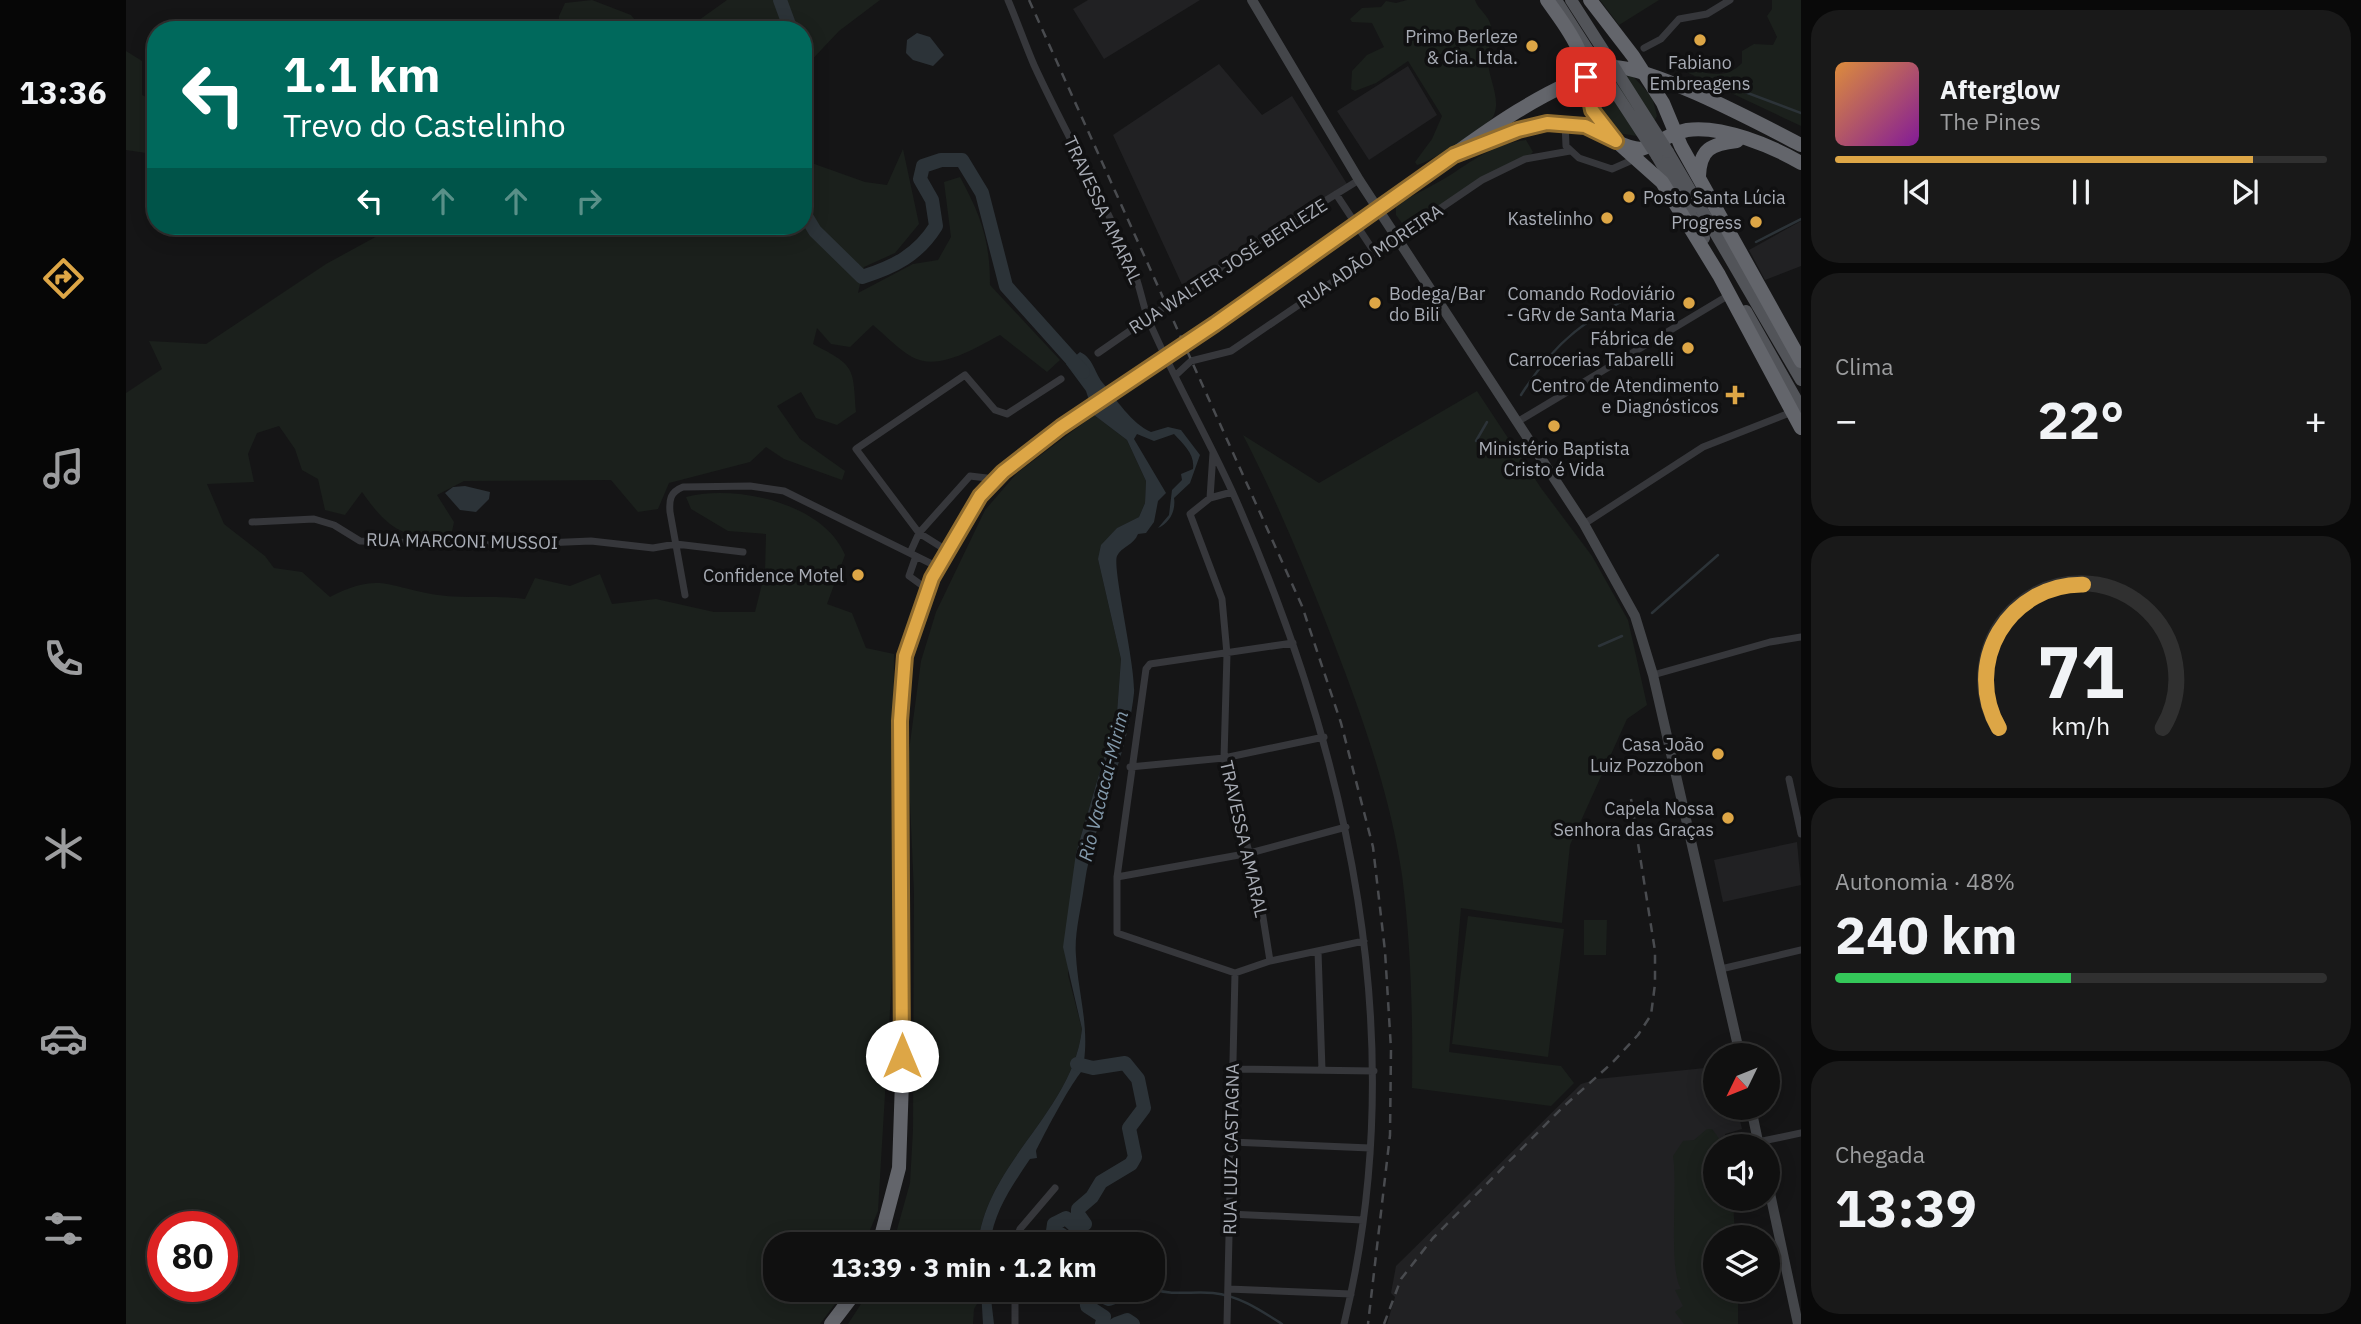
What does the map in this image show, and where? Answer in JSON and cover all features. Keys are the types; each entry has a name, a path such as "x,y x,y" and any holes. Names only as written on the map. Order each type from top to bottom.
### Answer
{"highway":[{"path":"1547,0 1576,43 1592,110 1616,141 1662,182 1797,410 1801,428"},
{"path":"1590,0 1625,44 1663,103 1675,134 1801,361"},
{"path":"882,1232 899,1168 902,1081 900,721 905,656 927,589 946,550 980,496 995,479 1061,427 1215,324 1454,155 1516,113 1611,66 1623,66 1642,72 1801,145"},
{"path":"1454,155 1518,130 1565,122 1585,126 1616,141 1642,149 1675,134 1700,130 1745,140 1801,163"},
{"path":"1699,176 1701,157 1707,149 1716,143 1745,140"},
{"path":"831,1324 848,1302"}],"main road":[{"path":"1556,0 1599,56 1663,154 1801,380"},
{"path":"1572,0 1599,56"},
{"path":"1663,154 1797,410"}],"street":[{"name":"TRAVESSA AMARAL","path":"1008,0 1032,62 1133,268 1148,318 1232,492 1293,643 1324,737 1346,827 1364,941 1374,1071 1363,1220 1344,1324"},
{"path":"1252,0 1359,180 1584,524 1631,607 1653,675 1737,1043"},
{"path":"1644,48 1661,39 1679,19 1707,13 1731,0"},
{"path":"1565,122 1564,140 1570,151 1579,158 1612,169 1637,158"},
{"name":"RUA ADÃO MOREIRA","path":"1176,375 1191,361 1231,351 1493,175 1525,159 1570,151"},
{"name":"RUA WALTER JOSÉ BERLEZE","path":"1098,352 1255,244 1359,180"},
{"path":"1336,194 1375,253"},
{"path":"1517,422 1730,295"},
{"path":"946,550 919,533 856,449 965,375 995,410 1007,414 1061,379"},
{"path":"1584,524 1703,447 1797,410"},
{"path":"1213,452 1210,498 1232,492"},
{"path":"927,589 909,576 919,533 970,476 995,479"},
{"path":"685,595 669,498 676,490 750,486 784,491 938,567"},
{"name":"TRAVESSA AMARAL","path":"1210,498 1190,514 1222,599 1227,654 1224,758 1250,853 1270,961"},
{"name":"RUA MARCONI MUSSOI","path":"252,522 314,519 334,525 360,541 493,545 591,541 653,548 676,544 743,552"},
{"path":"1653,675 1770,642 1801,637"},
{"path":"1293,643 1150,664 1146,669 1130,767 1117,877 1117,933 1235,973 1270,961 1364,941"},
{"path":"1130,767 1224,758 1324,737"},
{"path":"1789,779 1801,834"},
{"path":"1117,877 1250,853 1346,827"},
{"path":"1721,969 1801,950"},
{"path":"1318,951 1322,1070"},
{"name":"RUA LUIZ CASTAGNA","path":"1227,1324 1235,973"},
{"path":"1233,1069 1374,1071"},
{"path":"1780,1138 1801,1133"},
{"path":"1231,1142 1370,1148"},
{"path":"1019,1232 1055,1188"},
{"path":"1775,1211 1797,1300 1798,1324"},
{"path":"1229,1214 1363,1220"},
{"path":"1228,1289 1351,1294"},
{"path":"1015,1302 1015,1324"}],"shaded area":[{"path":"592,0 631,15 636,21 559,21 565,3"},
{"path":"727,0 880,0 839,31 812,60 812,21 698,21"},
{"path":"1088,0 1200,0 1104,59 1073,9"},
{"path":"1407,0 1475,0 1489,20 1491,28 1488,61 1496,102 1494,115 1482,127 1446,151 1417,165 1415,162 1432,139 1442,116 1408,61 1376,83 1355,91 1351,89 1352,71 1367,55 1384,47 1372,23 1352,22 1350,19 1362,8 1381,7 1386,1 1396,3"},
{"path":"1600,0 1659,0 1619,25"},
{"path":"1772,0 1801,0 1801,126 1680,69 1681,65 1713,74 1728,72 1742,63 1742,51 1754,44 1773,45 1777,37 1767,16 1772,9"},
{"path":"126,51 142,61 142,95 147,98 147,153 126,150"},
{"path":"1219,64 1262,115 1292,96 1347,184 1184,289 1113,135"},
{"path":"1408,66 1437,115 1369,160 1337,111"},
{"path":"1610,72 1630,73 1652,97 1657,116 1652,125 1637,136 1617,133 1602,114 1595,89"},
{"path":"1526,140 1533,152 1530,155 1422,215 1409,226 1404,226 1396,215 1396,207 1403,201 1478,157 1506,144"},
{"path":"903,149 919,224 895,253 864,267 858,293 913,264 938,260 951,237 944,182 960,177 983,229 990,285 1060,360 1047,372 1000,335 958,356 934,362 923,361 907,354 873,325 850,347 831,344 817,328 813,344 837,357 849,369 854,385 856,412 837,425 816,418 801,392 777,406 800,439 845,471 842,480 784,459 766,447 750,462 669,483 658,509 638,512 611,480 464,481 437,495 454,522 450,541 420,537 399,530 381,516 362,492 345,515 325,510 318,479 302,470 295,449 279,426 257,433 248,454 254,482 207,484 224,524 265,556 274,568 302,572 330,597 347,589 373,583 449,596 525,599 535,578 570,586 600,574 612,604 656,599 714,612 755,612 765,572 766,534 728,531 691,509 686,497 729,493 776,502 798,510 818,522 834,537 845,555 827,604 852,613 866,648 894,654 892,977 878,1211 869,1232 763,1232 763,1302 836,1302 820,1324 126,1324 126,393 162,369 149,341 206,344 326,264 379,235 812,235 812,163 865,182 887,185"},
{"path":"1801,221 1801,266 1765,280 1749,250"},
{"path":"1477,391 1541,488 1592,556 1628,620 1647,705 1627,719 1570,845 1562,923 1461,908 1449,1052 1561,1066 1574,1083 1551,1106 1412,1088 1408,928 1402,875 1389,810 1360,714 1325,620 1286,526 1243,435 1319,483"},
{"path":"1094,415 1127,440 1146,481 1145,503 1139,517 1117,528 1098,559 1121,659 1117,713 1076,853 1068,975 1082,1029 1075,1058 1063,1086 997,1187 981,1232 896,1232 910,1183 913,1130 914,892 908,758 921,661 936,612 985,510 1017,473"},
{"path":"1797,842 1801,885 1723,902 1714,860"},
{"path":"1468,916 1564,929 1548,1057 1452,1044"},
{"path":"1584,920 1607,920 1606,955 1584,955"},
{"path":"1703,1068 1703,1120 1740,1120 1742,1129 1725,1134 1703,1134 1703,1211 1715,1211 1715,1225 1703,1225 1703,1302 1721,1302 1733,1324 1387,1324 1395,1297 1391,1293 1396,1266 1581,1084 1597,1079"},
{"path":"1707,1129 1712,1129 1716,1134 1703,1134 1703,1211 1734,1211 1734,1225 1703,1225 1703,1302 1738,1302 1738,1324 1684,1324 1675,1312 1683,1306 1675,1290 1681,1289 1675,1264 1673,1156 1683,1141 1694,1140"},
{"path":"862,1302 978,1302 974,1309 973,1324 848,1324"}],"water":[{"path":"917,33 930,37 944,55 933,66 913,60 906,53 907,40"},
{"name":"Rio Vacacaí-Mirim","path":"1080,352 1088,358 1102,382 1137,423 1151,432 1168,427 1181,430 1200,455 1190,483 1174,498 1171,516 1158,528 1169,515 1172,490 1182,480 1181,474 1193,469 1192,459 1174,434 1154,441 1137,434 1134,439 1166,493 1158,501 1154,522 1146,533 1138,534 1117,556 1134,693 1124,742 1088,862 1077,931 1077,969 1085,1034 1084,1061 1088,1065 1076,1079 1053,1119 1036,1151 1037,1158 1030,1159 1005,1199 992,1232 981,1232 997,1187 1063,1086 1075,1058 1082,1029 1063,947 1076,853 1117,713 1121,659 1098,559 1101,545 1117,528 1139,517 1145,503 1146,481 1127,440 1094,415 1086,391 1066,364"},
{"path":"465,486 490,492 489,499 476,512 460,510 445,493 453,487"},
{"path":"982,1302 991,1302 994,1324 983,1324"}],"waterway":[{"name":"Rio Vacacaí-Mirim","path":"780,0 788,21"},
{"path":"1729,86 1801,113"},
{"name":"Rio Vacacaí-Mirim","path":"812,226 862,277 885,269 913,252 936,226 932,200 920,179 923,166 941,160 962,160 982,193 1006,286 1083,372"},
{"path":"1756,242 1801,219"},
{"path":"1521,395 1547,359 1575,332 1606,310 1645,289"},
{"path":"1476,441 1487,422"},
{"path":"1652,613 1718,555"},
{"path":"1599,646 1622,636"},
{"path":"1055,1232 1054,1224 1066,1218 1076,1227 1085,1224 1078,1214 1078,1209 1092,1197 1101,1182 1131,1164 1135,1157 1129,1128 1144,1108 1138,1079 1125,1063 1093,1068 1077,1064"},
{"path":"1165,1291 1232,1297 1282,1324"},
{"path":"1087,1302 1087,1306 1104,1317 1102,1324"},
{"path":"1116,1324 1127,1320 1133,1324"}],"railway":[{"path":"1029,0 1302,606 1341,723 1373,847 1385,951 1391,1049 1390,1135 1368,1324"},
{"path":"1384,1324 1401,1279 1433,1238 1563,1107 1612,1063 1638,1035 1651,1015 1655,951 1631,799"}],"place":[{"name":"Fabiano Embreagens","path":"1700,40"},
{"name":"Primo Berleze & Cia. Ltda.","path":"1532,46"},
{"name":"Posto Santa Lúcia","path":"1629,197"},
{"name":"Kastelinho","path":"1607,218"},
{"name":"Progress","path":"1756,222"},
{"name":"Bodega/Bar do Bili","path":"1375,303"},
{"name":"Comando Rodoviário - GRv de Santa Maria","path":"1689,303"},
{"name":"Fábrica de Carrocerias Tabarelli","path":"1688,348"},
{"name":"Centro de Atendimento e Diagnósticos","path":"1735,395"},
{"name":"Ministério Baptista Cristo é Vida","path":"1554,426"},
{"name":"Confidence Motel","path":"858,575"},
{"name":"Casa João Luiz Pozzobon","path":"1718,754"},
{"name":"Capela Nossa Senhora das Graças","path":"1728,818"}],"route":[{"path":"902,1056 900,721 905,656 932,578 980,496 1003,472 1061,427 1215,324 1454,155 1497,137 1547,123 1565,122 1585,126 1616,141 1607,133 1592,110 1586,77"}]}
